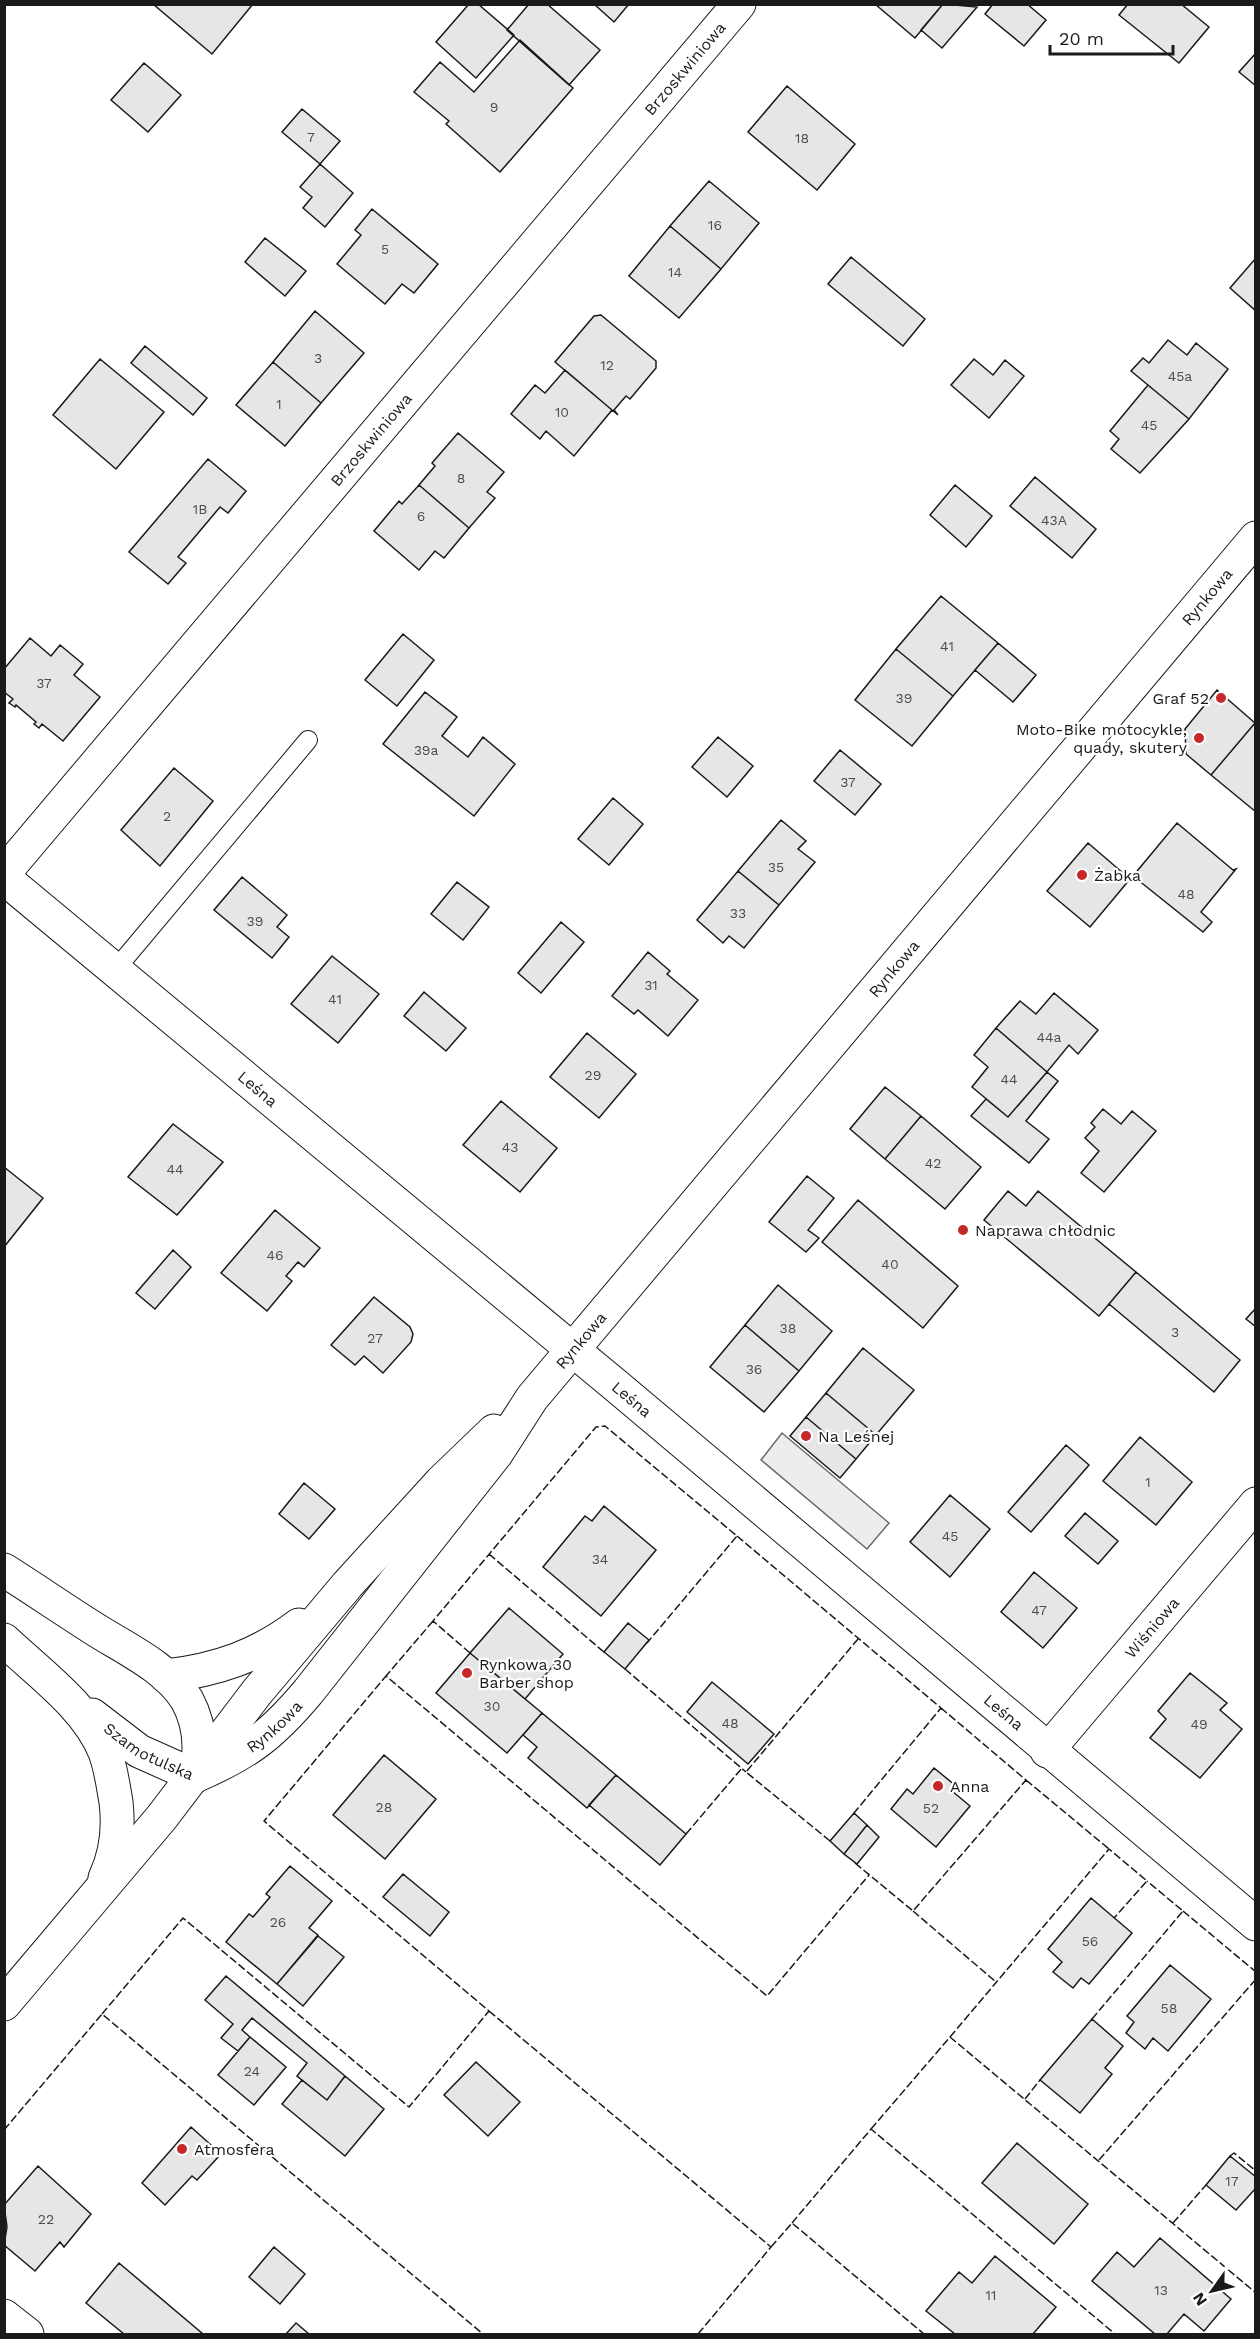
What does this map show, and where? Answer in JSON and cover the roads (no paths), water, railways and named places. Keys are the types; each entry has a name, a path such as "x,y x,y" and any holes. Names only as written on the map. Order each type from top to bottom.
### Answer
{"street":[{"name":"Brzoskwiniowa","path":"4,873 739,4"},
{"name":"Rynkowa","path":"195,1776 240,1756 284,1720 421,1552 496,1454 532,1398 1256,538"},
{"name":"Leśna","path":"4,878 572,1350 1256,1924"},
{"name":"Rynkowa","path":"4,2004 195,1776 257,1692 348,1584 458,1464 532,1398"},
{"name":"Wiśniowa","path":"1047,1750 1256,1504"},
{"name":"Szamotulska","path":"4,1570 166,1676 181,1692 195,1719 200,1746 195,1776 139,1751 89,1712 72,1705"},
{"path":"166,1676 222,1667 266,1648 314,1614 348,1584"},
{"name":"Szamotulska","path":"4,1641 72,1705 93,1730 105,1752 117,1808 115,1845 97,1893"},
{"path":"4,2316 27,2334"}],"lane":[{"path":"115,970 308,740"}],"place":[{"name":"Graf 52","path":"1221,698"},
{"name":"Moto-Bike motocykle, quady, skutery","path":"1199,738"},
{"name":"Żabka","path":"1082,875"},
{"name":"Naprawa chłodnic","path":"963,1230"},
{"name":"Na Leśnej","path":"806,1436"},
{"name":"Rynkowa 30 Barber shop","path":"467,1673"},
{"name":"Anna","path":"938,1786"},
{"name":"Atmosfera","path":"182,2149"}]}
